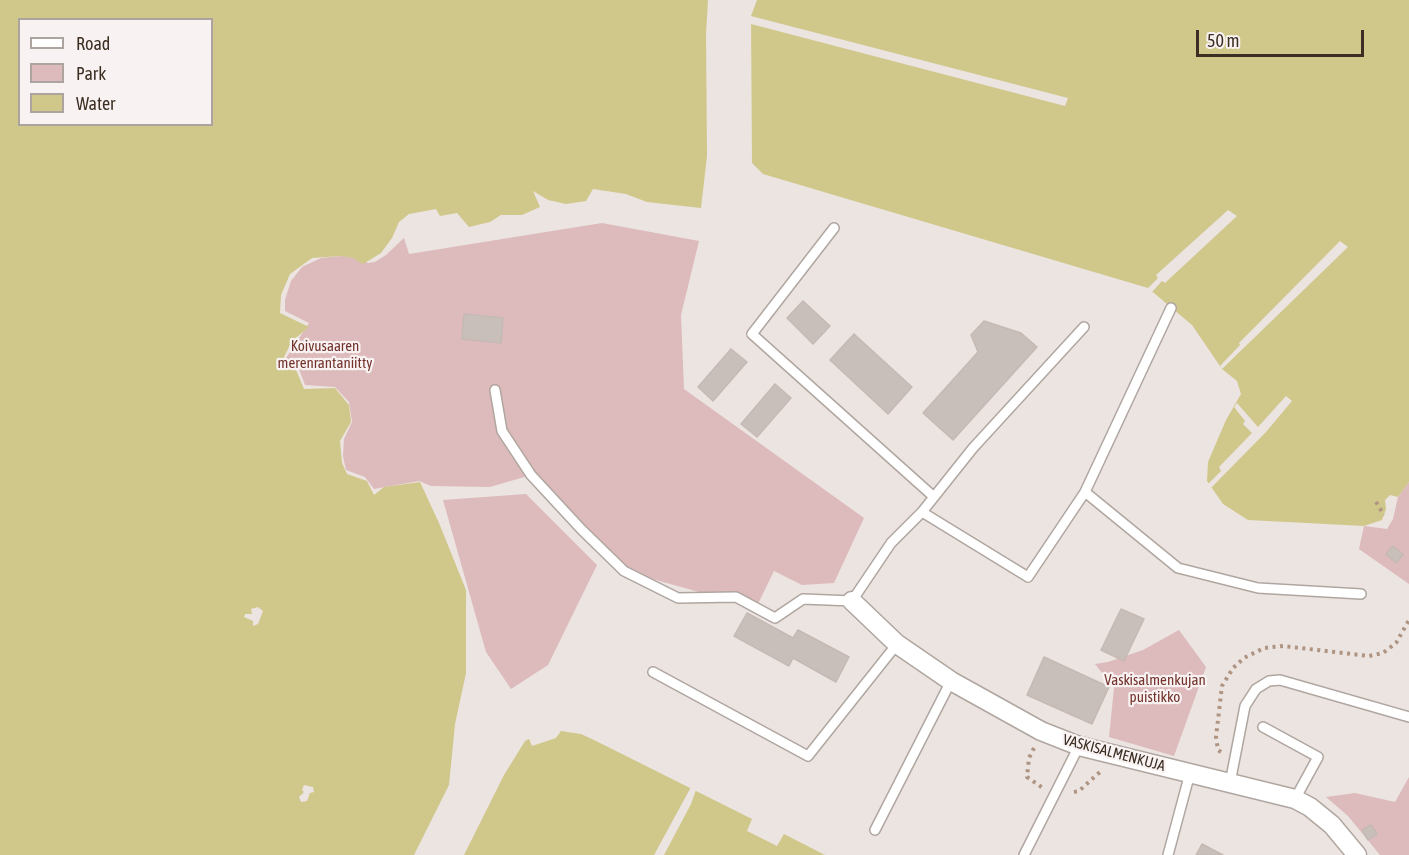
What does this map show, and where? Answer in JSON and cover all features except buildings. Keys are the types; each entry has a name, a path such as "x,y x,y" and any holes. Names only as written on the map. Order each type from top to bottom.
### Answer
{"street":[{"name":"VASKISALMENKUJA","path":"852,601 897,644 951,681 1041,731 1079,747 1295,799 1310,807 1332,825 1357,855"}],"lane":[{"path":"834,228 752,334 934,497"},
{"path":"922,512 1028,576 1085,492 1171,308"},
{"path":"495,390 502,431 531,475 624,571 678,598 736,597 775,618 803,599 852,601 891,543 922,512 973,448 1084,327"},
{"path":"1085,492 1178,568 1258,588 1361,594"},
{"path":"653,672 808,756 897,644"},
{"path":"1230,783 1245,706 1256,689 1269,681 1280,680 1409,717"},
{"path":"875,830 951,681"},
{"path":"1263,727 1318,757 1295,799"},
{"path":"1024,855 1079,747"},
{"path":"1167,855 1191,773"}],"path":[{"path":"1376,502 1384,515"}],"green space":[{"name":"Koivusaaren merenrantaniitty","path":"602,223 699,241 681,315 684,389 864,518 834,583 802,585 774,571 756,608 624,571 531,475 490,487 431,486 419,481 374,489 365,477 346,470 343,456 344,439 352,422 349,402 335,387 305,385 298,366 286,358 309,323 285,311 285,300 291,281 302,267 321,258 341,256 355,257 368,263 375,262 404,238 409,254"},
{"path":"1409,482 1409,584 1359,549 1364,526 1387,529 1393,519 1398,497"},
{"path":"526,494 597,565 548,665 511,689 486,652 443,500"},
{"name":"Vaskisalmenkujan puistikko","path":"1179,630 1206,667 1174,756 1109,737 1114,688 1095,664 1143,650"},
{"path":"1409,777 1409,855 1380,855 1348,816 1326,797 1355,793 1395,802"}],"water":[{"path":"0,0 708,0 707,156 701,208 647,202 626,194 593,189 586,201 566,204 548,200 533,191 540,207 522,215 501,215 490,222 469,227 457,213 440,216 436,209 409,214 399,222 392,238 381,253 363,264 353,258 341,256 312,258 290,274 281,295 280,313 309,327 292,341 282,361 294,365 304,389 335,388 349,405 351,422 340,441 342,463 347,474 367,481 374,495 384,487 420,482 466,590 466,673 455,724 449,785 414,855 0,855","holes":["258,607 263,611 258,624 253,626 253,621 244,617 245,614 252,614 251,609","304,785 313,787 314,792 310,793 307,801 301,802 299,797 304,792 302,790"]},
{"path":"757,0 1409,0 1409,482 1398,497 1390,495 1385,500 1386,509 1382,520 1364,526 1248,520 1223,504 1207,481 1208,462 1226,420 1241,394 1237,381 1222,369 1192,325 1148,288 763,174 752,163 751,16"},
{"path":"561,731 581,734 752,819 747,831 777,846 784,834 825,855 464,855 504,775 525,741 529,739 532,746 556,738"}],"pier":[{"path":"751,16 1068,98 1065,106 751,24"},
{"path":"1228,210 1237,216 1165,283 1162,281 1152,292 1148,288 1158,278 1156,275"},
{"path":"1340,241 1348,247 1222,369 1220,366 1240,345 1239,343"},
{"path":"1286,396 1292,401 1266,432 1210,489 1207,485 1221,471 1219,467 1252,433 1243,424 1245,421 1234,407 1237,403 1258,427"},
{"path":"691,787 696,790 691,804 664,855 654,855"}]}
